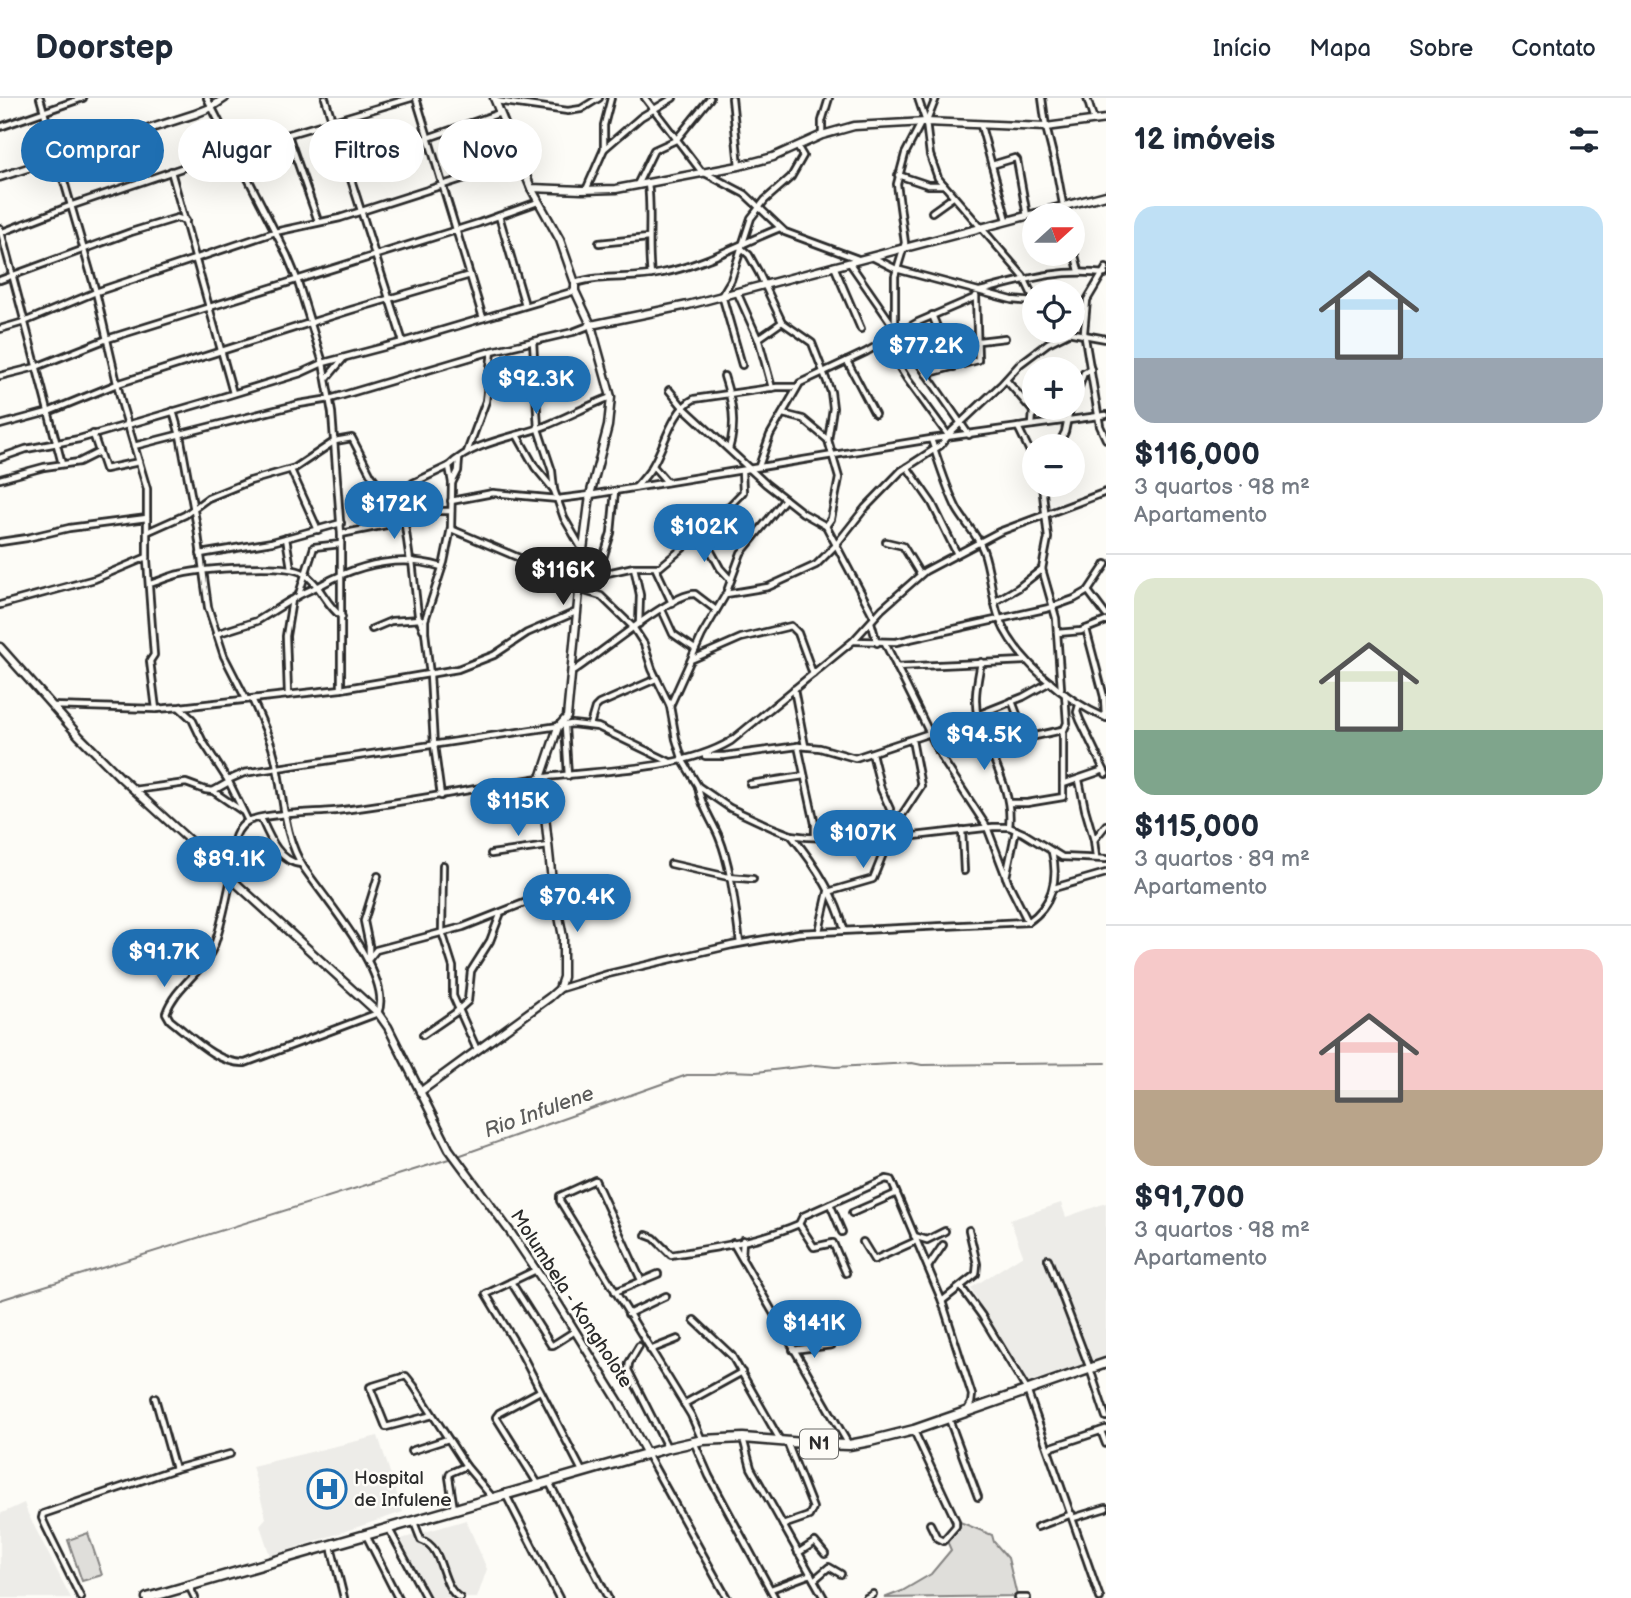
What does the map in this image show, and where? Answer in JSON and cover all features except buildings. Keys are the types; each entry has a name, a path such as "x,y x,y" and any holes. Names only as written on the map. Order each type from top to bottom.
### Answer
{"highway":[{"name":"N1","path":"147,1598 667,1448 698,1441 743,1438 849,1445 914,1430 1106,1363"}],"street":[{"path":"40,98 46,119"},
{"path":"0,127 83,98"},
{"path":"207,98 216,119"},
{"path":"164,123 211,108 225,98"},
{"path":"325,98 331,119"},
{"path":"342,119 414,98 483,318"},
{"path":"536,98 539,107"},
{"path":"494,99 575,110 599,98"},
{"path":"604,149 604,125 611,98"},
{"path":"645,98 701,171 745,194 780,228 859,259"},
{"path":"586,190 604,149 628,126 673,98"},
{"path":"637,185 654,150 676,139 710,98"},
{"path":"732,98 739,166"},
{"path":"822,135 822,121 829,98"},
{"path":"896,331 897,269 904,248 898,175 905,154 936,98"},
{"path":"1042,98 1045,127 1062,203"},
{"path":"1087,98 1094,122"},
{"path":"494,99 502,119"},
{"path":"920,99 930,155 938,178 1025,280 1059,272 1105,274"},
{"path":"424,140 500,113"},
{"path":"531,187 616,189 739,166 773,157 822,135 855,126 924,122 1045,127 1106,119"},
{"path":"981,125 1007,220"},
{"path":"742,365 722,296 731,280 751,218 791,177 801,162 804,153 797,146"},
{"path":"295,155 318,221"},
{"path":"992,165 1015,158 1017,160 1025,203"},
{"path":"62,464 0,231 178,169"},
{"path":"0,177 21,170"},
{"path":"171,171 233,393"},
{"path":"898,175 928,185 944,185"},
{"path":"64,182 96,292 117,384 147,489 147,557 154,655 150,661 156,709"},
{"path":"249,182 297,279 327,378 341,523 341,689"},
{"path":"352,182 403,342"},
{"path":"0,329 96,292 275,232 362,212 457,182"},
{"path":"528,182 560,240 575,283 575,291 591,325 611,397 608,426 590,495 578,590 567,717 541,778 552,881 563,937 563,976 559,989"},
{"path":"648,182 651,275"},
{"path":"1075,203 1106,195"},
{"path":"932,212 953,197"},
{"path":"0,376 36,367 107,339 538,202"},
{"path":"177,218 183,210"},
{"path":"499,216 525,305"},
{"path":"134,446 299,404 330,399 492,351 573,332 591,325 722,296 1022,217"},
{"path":"0,280 83,248 177,218 186,220"},
{"path":"575,283 596,278 651,275 676,270 780,228"},
{"path":"599,243 649,238"},
{"path":"740,246 749,255 782,322 809,340 831,392 833,408 828,440 839,478 831,519 826,526"},
{"path":"194,253 202,258"},
{"path":"872,257 897,269 978,293 1022,300"},
{"path":"848,261 969,435"},
{"path":"834,265 862,329"},
{"path":"1078,266 1079,271"},
{"path":"1085,323 1087,300 1094,285 1105,274 1106,268"},
{"path":"0,425 48,412 117,384 311,322 470,275"},
{"path":"759,467 770,435 797,387 805,380 884,342 896,331 978,293 1022,281"},
{"path":"0,458 128,424 301,373 323,363 575,291"},
{"path":"737,291 758,339 772,387"},
{"path":"926,374 978,360 978,293"},
{"path":"932,315 954,367"},
{"path":"758,339 782,322"},
{"path":"1085,335 1106,339"},
{"path":"979,341 1005,338"},
{"path":"1085,340 1100,426 1106,439"},
{"path":"533,341 538,429 552,471 554,490"},
{"path":"884,342 948,436"},
{"path":"726,594 768,587 811,568 835,546 864,508 906,467 935,450 1030,356 1049,343"},
{"path":"466,453 486,401 492,351"},
{"path":"327,378 344,359"},
{"path":"847,361 875,414"},
{"path":"1085,372 1091,369"},
{"path":"724,376 734,422 729,449"},
{"path":"1006,380 1022,396"},
{"path":"636,487 653,466 683,407 694,399 772,387 797,387"},
{"path":"669,390 683,407 751,470 785,499 826,526 873,619 877,643"},
{"path":"391,501 414,483 449,466 466,453 538,429 611,397"},
{"path":"173,410 180,435 208,607 216,635 270,741 288,829 301,864 368,959 380,1001 378,1013"},
{"path":"783,414 803,419 828,440"},
{"path":"1032,425 1033,420"},
{"path":"451,501 493,493 558,499 590,495 948,436 1068,420 1063,434"},
{"path":"1018,427 1022,435"},
{"path":"93,434 105,469 139,462"},
{"path":"517,435 535,467 554,490 564,518 583,550"},
{"path":"147,532 230,489 291,470 335,441 345,438 354,440 371,475 404,518 418,618 425,632"},
{"path":"931,439 957,508 983,550 999,620 1026,661 1079,704 1106,718"},
{"path":"0,479 79,462 99,452"},
{"path":"452,483 458,471 459,458"},
{"path":"441,796 434,745 425,620 451,528 452,483 449,466"},
{"path":"653,466 667,482"},
{"path":"906,467 932,503 957,554"},
{"path":"291,470 318,530"},
{"path":"451,528 536,565 580,577 634,567 656,569 667,564 743,492 741,471"},
{"path":"598,574 611,533 615,491"},
{"path":"378,1013 245,1063 237,1063 210,1052 170,1020 166,1013 169,1005 180,989 202,967 216,940 231,879 230,859 234,844 241,827 248,821 441,796 541,778 683,761 717,750 853,641 920,574 977,542 1106,492"},
{"path":"1009,803 1061,798 1063,784 1063,730 1068,723 1053,606 1042,569 1048,546 1044,497"},
{"path":"670,706 695,649 726,594 741,553 785,499"},
{"path":"341,534 391,524 421,511 451,511"},
{"path":"0,542 69,527 147,518"},
{"path":"200,554 286,538 341,523"},
{"path":"391,524 405,528"},
{"path":"701,533 720,568 730,579"},
{"path":"286,538 291,569"},
{"path":"887,542 903,546 920,574"},
{"path":"299,594 314,547 341,544"},
{"path":"0,605 95,579 147,557"},
{"path":"216,635 257,621 299,594 374,563 411,561 442,566"},
{"path":"853,641 885,643 910,640 1053,606 1088,591 1106,564"},
{"path":"634,567 640,595 636,625"},
{"path":"150,584 179,574 244,568 291,569 307,575 329,606 342,617"},
{"path":"656,569 672,603"},
{"path":"994,602 1042,569"},
{"path":"578,590 601,596 636,625 656,679 670,706 683,761 698,786 701,799 719,837 728,877 732,883 740,943"},
{"path":"1088,591 1106,615"},
{"path":"572,672 596,657 636,625 683,595 692,593 716,610"},
{"path":"288,694 286,636 292,600"},
{"path":"662,610 673,634 695,649"},
{"path":"52,706 156,709 341,689 430,675 471,665 527,633 576,612"},
{"path":"372,629 386,622 418,618 425,620"},
{"path":"1057,633 1086,629 1106,621"},
{"path":"692,659 741,638 791,626 798,633 813,674"},
{"path":"1086,629 1104,697 1106,718"},
{"path":"885,643 950,773 987,827 1006,877 1028,922"},
{"path":"0,647 79,736 134,790 378,1013 388,1027 420,1092 559,989 608,974 740,943 819,931 1028,922 1041,911 1055,888 1052,852"},
{"path":"896,667 1026,661"},
{"path":"981,662 976,692 977,715 1009,803 1009,828"},
{"path":"590,724 594,708 598,704 656,679"},
{"path":"700,756 718,757 805,746 851,758 912,740 1012,701 1050,682"},
{"path":"794,689 805,746"},
{"path":"1012,701 1026,738 1063,730"},
{"path":"1063,784 1105,772 1080,720 1077,712 1079,704"},
{"path":"191,706 192,719"},
{"path":"180,707 192,719 248,821"},
{"path":"213,791 244,773 590,724 670,762"},
{"path":"562,727 568,776"},
{"path":"909,836 900,818 921,786 912,740"},
{"path":"798,746 816,824 815,837"},
{"path":"717,750 718,757"},
{"path":"872,753 881,789 890,809"},
{"path":"750,784 803,776"},
{"path":"1079,780 1096,857"},
{"path":"134,790 182,782 213,791 242,811"},
{"path":"698,786 746,817 791,835 846,840 889,839 987,827 1009,828 1052,852 1071,858 1106,859"},
{"path":"261,818 275,846 287,858 301,864"},
{"path":"1094,840 1106,825"},
{"path":"962,830 964,871"},
{"path":"1006,877 1016,830"},
{"path":"791,835 829,891 844,929"},
{"path":"829,891 873,879 889,839"},
{"path":"491,855 548,846"},
{"path":"671,864 728,877 754,879"},
{"path":"443,865 442,932 453,967 453,996 477,1050"},
{"path":"1055,888 1106,873"},
{"path":"368,959 364,921 379,876"},
{"path":"361,948 376,950 500,914 547,894 552,881"},
{"path":"819,931 829,891"},
{"path":"547,894 556,906"},
{"path":"423,1035 468,1001 471,971 490,941 500,914"},
{"path":"368,959 376,950"},
{"name":"Molumbela - Kongholote","path":"420,1092 449,1149 536,1270 620,1402 647,1454"},
{"path":"641,1280 593,1179 560,1196 684,1404 709,1476 775,1598"},
{"path":"646,1235 654,1238 671,1255 733,1243 786,1230 799,1224 803,1216 830,1203 888,1179 892,1181 895,1194 942,1301 972,1395 965,1413"},
{"path":"852,1213 895,1194"},
{"path":"830,1203 842,1232"},
{"path":"799,1224 814,1247 833,1243 846,1273"},
{"path":"942,1301 977,1271 969,1230"},
{"path":"863,1242 874,1260 915,1238 927,1240 946,1231"},
{"path":"742,1259 743,1240"},
{"path":"733,1243 849,1445"},
{"path":"928,1267 943,1245"},
{"path":"1048,1259 1106,1417"},
{"path":"536,1270 486,1294 520,1351 583,1472"},
{"path":"615,1292 657,1274"},
{"path":"511,1282 551,1345 575,1331"},
{"path":"961,1287 1027,1390 1103,1598"},
{"path":"628,1314 666,1296"},
{"path":"694,1320 730,1352 784,1441 813,1508 809,1516 783,1525"},
{"path":"650,1350 678,1339"},
{"path":"793,1350 832,1345"},
{"path":"639,1346 628,1370 667,1448"},
{"path":"684,1404 742,1372"},
{"path":"433,1415 386,1427 370,1387 406,1376 433,1415 466,1466 493,1498"},
{"path":"538,1484 496,1417 540,1391"},
{"path":"155,1398 175,1469"},
{"path":"949,1418 978,1497"},
{"path":"914,1430 956,1521 943,1541 937,1538 930,1524"},
{"path":"1049,1448 1104,1430 1106,1444"},
{"path":"743,1438 751,1468 824,1598"},
{"path":"411,1451 448,1440"},
{"path":"80,1598 42,1515 175,1469 230,1454"},
{"path":"647,1454 727,1598"},
{"path":"454,1509 449,1477 466,1466"},
{"path":"548,1482 608,1598"},
{"path":"505,1494 559,1598"},
{"path":"1037,1527 1106,1508"},
{"path":"414,1522 421,1540 429,1542 434,1550 451,1592 460,1598"},
{"path":"389,1530 426,1598"},
{"path":"366,1535 398,1598"},
{"path":"798,1553 814,1542 825,1554"},
{"path":"331,1545 343,1598"},
{"path":"771,1589 812,1577 829,1567 841,1574"},
{"path":"189,1586 195,1598"},
{"path":"866,1598 873,1594"},
{"path":"1018,1598 1027,1598"}],"shaded area":[{"path":"1061,1203 1066,1217 1106,1203 1106,1357 1023,1384 971,1288 1023,1255 1010,1220"},
{"name":"Hospital de Infulene","path":"378,1436 403,1512 270,1556 260,1525 266,1518 252,1466"},
{"path":"24,1503 71,1598 0,1598 0,1514"},
{"path":"466,1520 487,1569 477,1598 431,1598 401,1539"},
{"path":"960,1522 992,1535 994,1542 1008,1558 1017,1596 884,1598 931,1574 951,1550 947,1541"},
{"path":"88,1533 102,1575 82,1581 68,1540"}],"waterway":[{"name":"Rio Infulene","path":"458,1156 687,1075 714,1075 729,1071 756,1072 816,1065 835,1067 912,1063 1106,1063"},
{"name":"Rio Infulene","path":"0,1300 452,1158"}],"place":[{"name":"Hospital de Infulene","path":"327,1489"}]}
